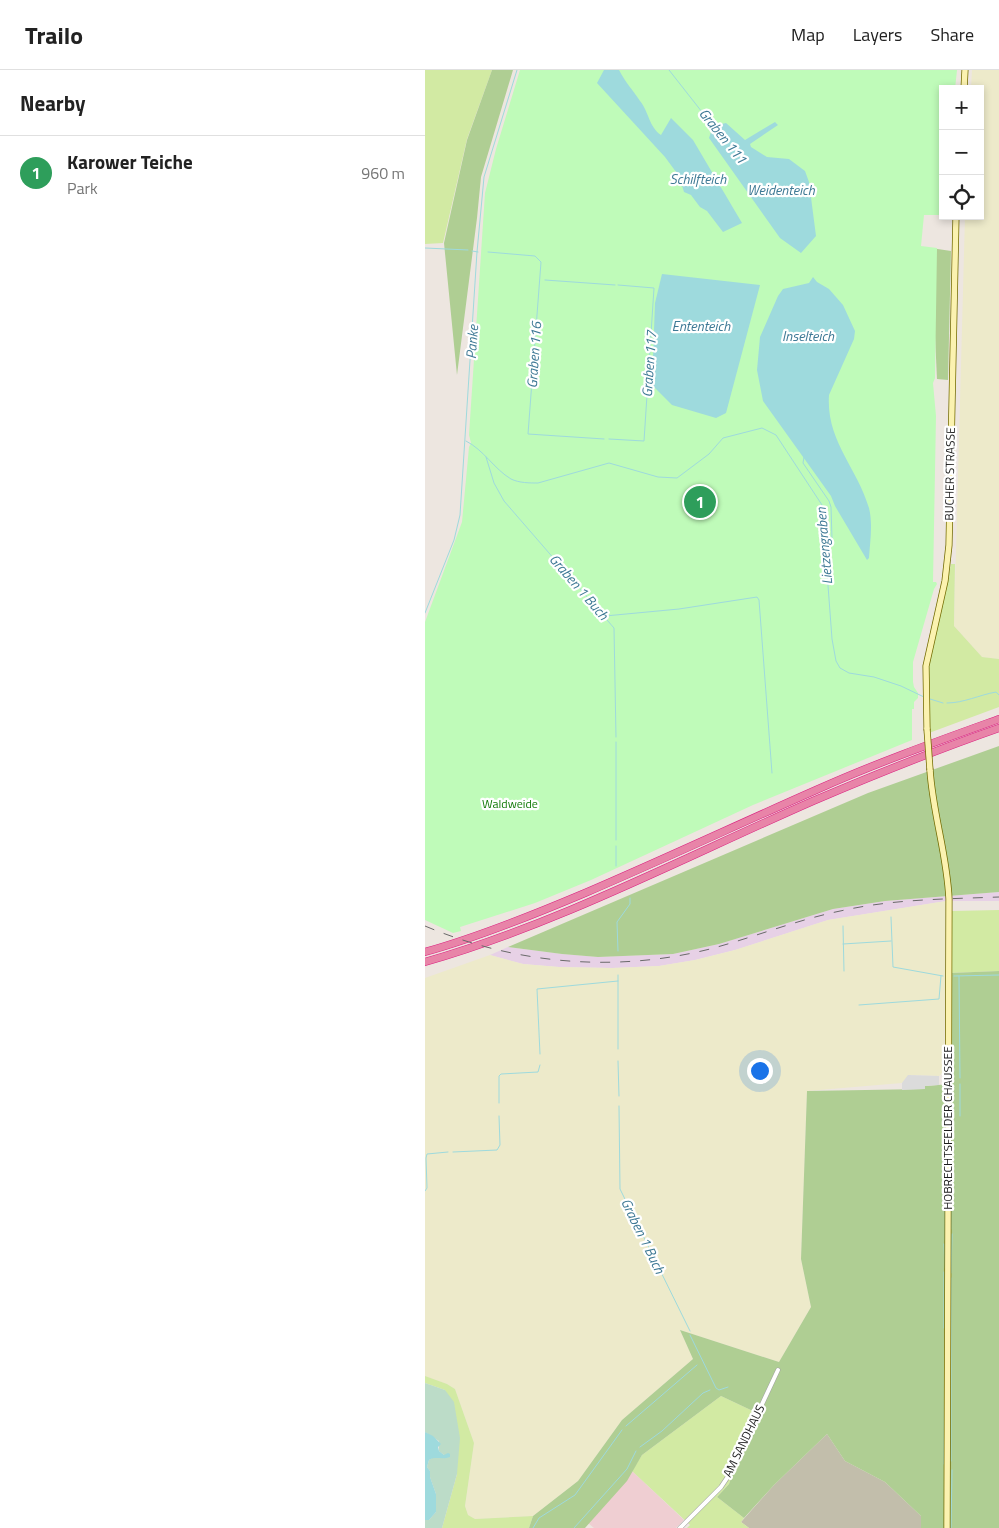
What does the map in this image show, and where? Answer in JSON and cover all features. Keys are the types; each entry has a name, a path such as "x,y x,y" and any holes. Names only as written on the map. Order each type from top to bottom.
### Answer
{"highway":[{"path":"425,952 548,908 670,857 817,789 952,735 999,719"},
{"path":"425,962 554,916 651,875 813,801 953,744 999,728"}],"main road":[{"path":"964,85 965,70"},
{"name":"BUCHER STRASSE","path":"927,729 926,666 945,581 948,554 956,220"},
{"name":"HOBRECHTSFELDER CHAUSSEE","path":"927,729 934,809 948,872 949,899 947,1528"}],"street":[{"name":"AM SANDHAUS","path":"679,1528 721,1486 729,1475 778,1370"}],"shaded area":[{"path":"972,70 999,70 999,659 982,657 954,626 965,220 984,220 984,85 971,85"},
{"path":"999,892 999,901 946,901 828,920 735,950 695,960 659,966 612,968 559,967 523,964 490,955 508,947 598,957 673,954 719,944 833,909 885,901"},
{"path":"946,901 944,1072 939,1076 909,1075 902,1083 807,1091 801,1259 811,1307 779,1362 680,1330 693,1359 622,1420 578,1481 533,1516 475,1519 468,1515 465,1506 474,1443 455,1389 425,1376 425,978 490,955 523,964 559,967 612,968 659,966 695,960 735,950 828,920"},
{"path":"908,1075 939,1076 939,1085 925,1086 925,1089 902,1090 902,1083"},
{"path":"827,1434 845,1461 885,1482 921,1516 921,1528 749,1528 741,1522 774,1485"},
{"path":"632,1471 684,1520 676,1528 594,1528 588,1523 626,1481"}],"green space":[{"path":"425,70 492,70 467,139 443,243 425,244"},
{"path":"492,70 513,70 481,177 457,375 444,243 467,140"},
{"name":"Waldweide","path":"520,70 957,70 955,85 939,85 939,215 924,215 921,246 937,248 935,378 933,383 936,416 933,582 937,584 913,662 913,682 918,698 914,702 914,709 912,709 912,740 753,805 591,880 535,903 460,927 461,931 453,933 425,920 425,622 462,522 469,447 471,443 469,435 485,193"},
{"path":"931,248 951,251 948,380 937,379"},
{"path":"951,564 955,564 954,626 982,657 999,659 999,707 929,733 927,682 931,652"},
{"path":"999,746 999,892 885,901 833,909 719,944 673,954 598,957 508,947 868,793"},
{"path":"999,910 999,971 950,973 952,911"},
{"path":"999,971 999,1528 921,1528 921,1516 885,1482 845,1461 827,1434 774,1485 744,1518 717,1497 729,1484 755,1412 721,1396 642,1455 627,1481 585,1528 529,1528 533,1516 578,1481 622,1420 693,1359 680,1330 779,1362 811,1307 801,1259 807,1091 924,1089 925,1086 951,1084 950,973"},
{"path":"425,1376 455,1389 474,1443 465,1506 468,1515 475,1519 533,1516 529,1528 442,1528 457,1474 445,1390 425,1383"},
{"path":"425,1383 445,1390 454,1402 460,1438 457,1474 442,1528 425,1528 425,1520 429,1520 436,1512 436,1494 430,1477 430,1471 427,1467 429,1460 432,1458 446,1458 439,1451 439,1441 425,1432"},
{"path":"721,1396 755,1412 729,1484 717,1497 744,1518 741,1522 749,1528 687,1528 690,1525 632,1471 642,1455"}],"water":[{"name":"Schilfteich","path":"604,70 619,70 643,105 651,124 657,132 661,135 671,118 693,140 742,223 723,232 707,211 700,207 691,195 684,192 679,176 665,157 597,83"},
{"name":"Weidenteich","path":"775,122 778,125 750,144 751,147 767,157 789,159 805,171 809,182 816,236 801,253 780,238 709,138 713,126 726,123 745,140"},
{"name":"Ententeich","path":"662,274 760,285 726,413 716,418 672,405 652,385 655,303"},
{"name":"Inselteich","path":"813,277 817,282 829,289 843,305 855,331 854,339 829,395 829,411 837,440 864,493 869,508 871,533 869,558 867,560 831,496 763,401 757,370 760,337 778,296 783,289 809,283"},
{"path":"425,1432 433,1436 441,1444 438,1447 439,1451 444,1455 450,1454 450,1457 447,1458 429,1460 427,1467 430,1471 430,1477 436,1494 436,1512 429,1520 425,1520"}],"waterway":[{"name":"Panke","path":"425,613 454,540 460,515 477,252 484,177 517,70"},
{"name":"Graben 111","path":"669,70 713,126"},
{"path":"425,248 468,250"},
{"name":"Panke","path":"472,251 478,252"},
{"name":"Graben 116","path":"488,252 535,256 541,262 528,434 604,439"},
{"name":"Graben 117","path":"545,280 615,285"},
{"name":"Graben 117","path":"609,439 644,441 654,288 618,285"},
{"name":"Lietzengraben","path":"466,441 478,449 511,479 521,482 538,483 609,463 658,477 677,478 709,454 723,438 762,428 776,435 822,505 832,639 836,661 840,668 849,673 874,677 901,686 924,697"},
{"name":"Graben 1 Buch","path":"486,457 494,483 504,501 614,628 616,737"},
{"path":"804,457 803,463 829,501 831,507 832,539 829,542"},
{"path":"605,616 679,609 757,597 759,600 772,773"},
{"name":"Lietzengraben","path":"947,703 959,702 996,692 999,695"},
{"name":"Lietzengraben","path":"930,699 943,703"},
{"name":"Graben 1 Buch","path":"616,742 616,840"},
{"name":"Graben 1 Buch","path":"616,846 616,866"},
{"name":"Graben 1 Buch","path":"618,951 617,922 630,904 630,898"},
{"path":"891,917 893,967 943,976"},
{"path":"843,926 844,971"},
{"path":"843,944 891,941"},
{"name":"Graben 1 Buch","path":"618,975 618,1049"},
{"path":"954,976 999,975"},
{"path":"859,1005 939,999 941,976"},
{"path":"959,976 960,1078"},
{"path":"540,1054 537,989 618,981"},
{"name":"Graben 1 Buch","path":"618,1061 619,1096"},
{"path":"499,1103 499,1076 501,1074 538,1072 540,1065"},
{"path":"960,1084 960,1116"},
{"name":"Graben 1 Buch","path":"619,1106 620,1189 690,1331"},
{"path":"453,1152 497,1150 500,1145 499,1116"},
{"path":"945,1119 945,1240"},
{"path":"425,1191 427,1188 427,1154 448,1152"},
{"path":"951,1179 951,1229"},
{"path":"951,1273 952,1234"},
{"path":"944,1244 945,1268"},
{"path":"944,1272 944,1328"},
{"path":"951,1278 951,1461"},
{"path":"944,1464 945,1334"},
{"name":"Graben 1 Buch","path":"690,1335 716,1388 719,1390 728,1387"},
{"path":"626,1426 697,1365"},
{"path":"640,1447 662,1431 703,1393 710,1390"},
{"path":"533,1528 539,1518 575,1495 622,1430"},
{"path":"574,1528 627,1469 636,1451"},
{"path":"951,1528 952,1470"}],"railway":[{"path":"425,926 459,939 494,949 530,956 566,961 638,961 710,949 811,918 864,906 922,900 999,897"}],"place":[{"name":"Karower Teiche","path":"700,502"}]}
